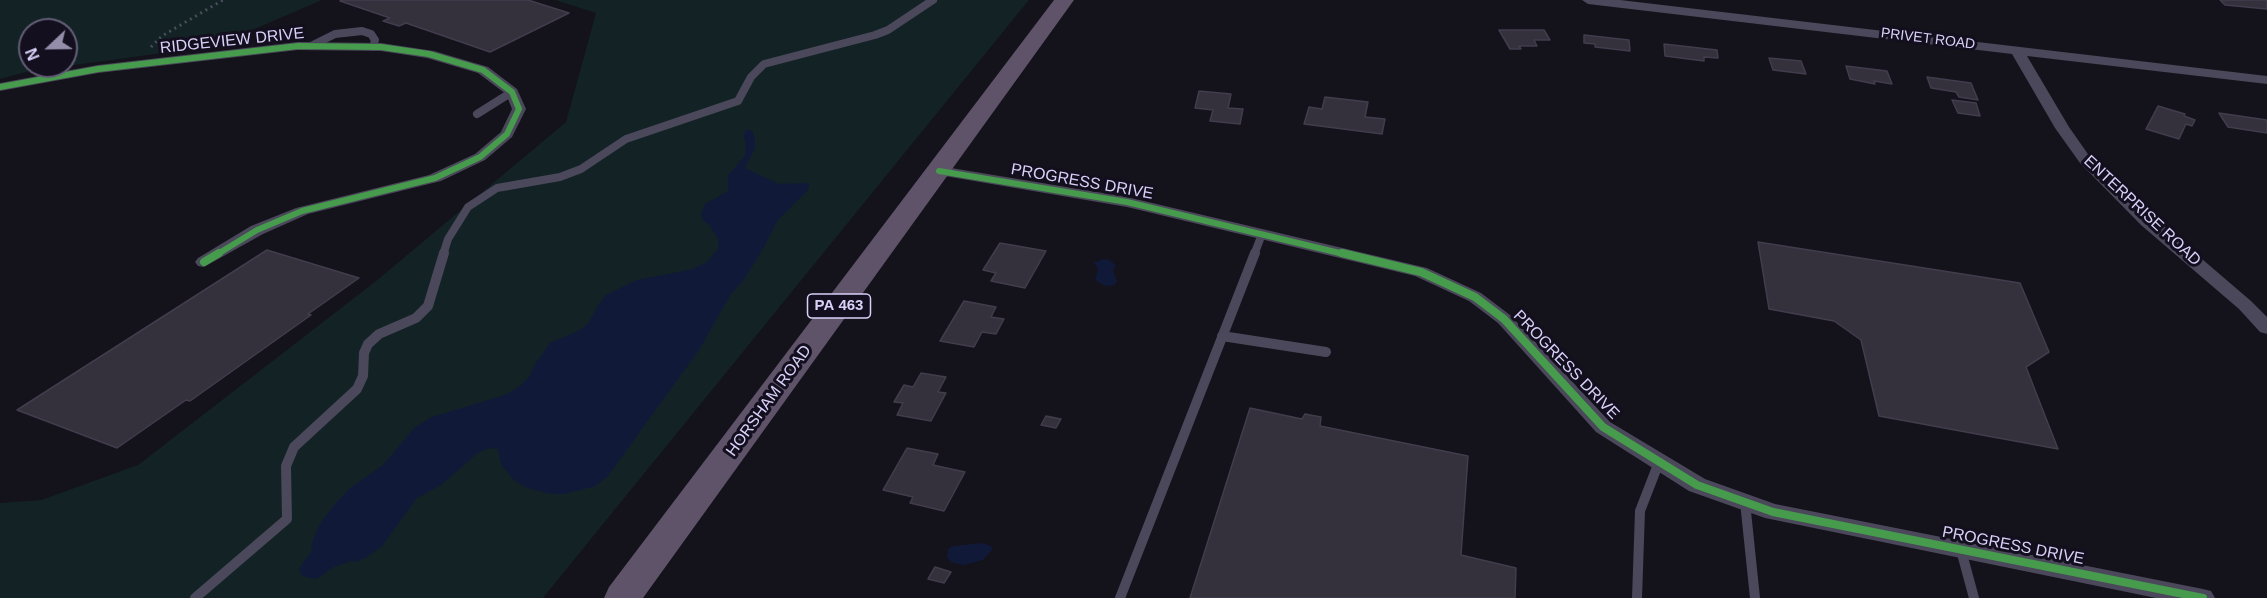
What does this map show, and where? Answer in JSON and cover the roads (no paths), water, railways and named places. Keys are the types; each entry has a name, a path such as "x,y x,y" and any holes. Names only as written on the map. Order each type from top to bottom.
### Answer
{"main road":[{"name":"HORSHAM ROAD","path":"622,598 1064,0"}],"street":[{"name":"PRIVET ROAD","path":"1588,0 2267,80"},
{"name":"RIDGEVIEW DRIVE","path":"0,87 98,69 311,46 373,47 429,54 483,70 512,92"},
{"name":"ENTERPRISE ROAD","path":"2016,49 2062,128 2085,160 2147,220 2245,305 2267,328"},
{"path":"204,262 257,230 302,211 435,178 480,157 507,134 519,109 512,92"},
{"name":"PROGRESS DRIVE","path":"939,171 1127,202 1421,272 1475,297 1504,319 1603,427 1697,485 1773,512 2203,598"}],"lane":[{"path":"195,598 287,519 286,466 294,447 357,389 363,376 364,353 368,344 379,334 416,318 428,306 448,239 468,207 497,188 560,177 581,169 626,140 738,101 751,77 764,64 875,35 888,30 933,0"},
{"path":"477,114 512,92"},
{"path":"1120,598 1262,234"},
{"path":"1222,336 1326,352"},
{"path":"1637,598 1640,511 1659,462"},
{"path":"1745,502 1755,598"},
{"path":"1961,550 1974,598"}],"water":[{"path":"746,130 752,130 755,148 745,168 779,184 809,183 809,189 777,221 763,249 743,281 731,294 699,350 608,476 596,486 564,494 550,494 525,487 514,480 501,465 498,449 490,448 479,452 441,485 417,498 382,546 367,557 334,567 316,579 302,576 299,569 311,552 313,539 321,522 350,488 383,465 414,428 432,417 505,395 520,386 530,376 533,367 550,343 588,324 606,295 637,280 693,269 707,262 718,249 718,239 702,219 701,213 705,204 728,191 728,176 745,155 746,142 743,136"},
{"path":"1103,259 1116,265 1113,271 1117,281 1115,285 1105,286 1095,280 1098,269 1094,263"},
{"path":"983,543 993,549 983,560 964,565 953,563 947,558 948,549 953,546"}]}
